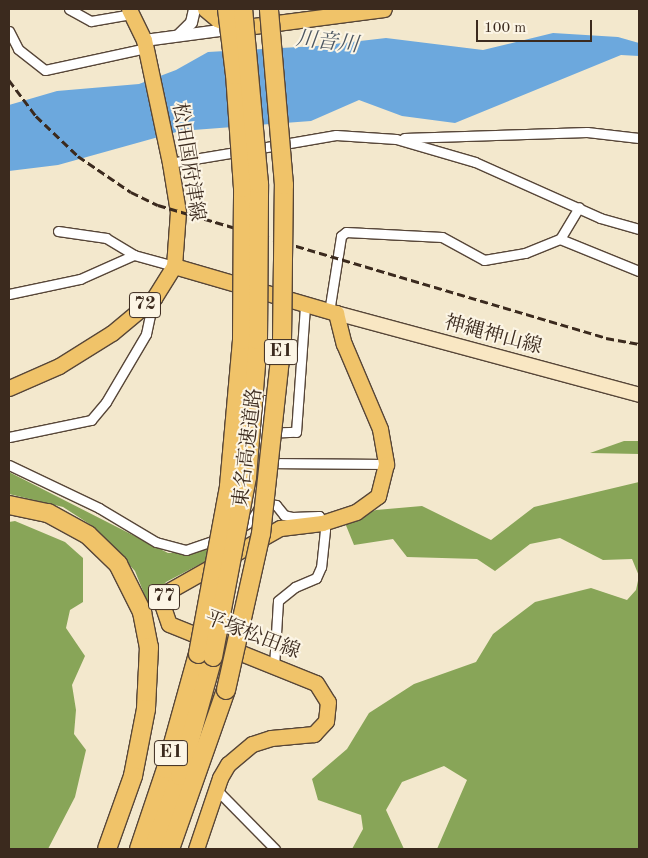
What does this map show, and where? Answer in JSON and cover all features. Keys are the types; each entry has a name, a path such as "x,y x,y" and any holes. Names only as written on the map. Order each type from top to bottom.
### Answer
{"highway":[{"name":"E1","path":"138,849 187,697 206,656 229,486 242,340 243,188 235,75 227,9"},
{"name":"E1","path":"153,849 180,776 246,477 258,340 259,184 243,9"},
{"name":"東名高速道路","path":"170,849 226,690 261,534 282,341 284,185 269,9"},
{"path":"9,505 48,513 88,535 118,564 142,612 149,647 146,709 133,776 107,849"},
{"path":"9,514 45,521 82,543 110,570 134,616 139,649 137,708 121,782 96,849"},
{"path":"128,849 187,697"},
{"path":"181,849 214,727"}],"main road":[{"path":"194,9 217,26 238,28 301,15 384,9"},
{"path":"205,9 217,19 238,28"},
{"path":"217,9 238,28"},
{"name":"松田国府津線","path":"9,388 59,366 87,349 154,298 174,266 179,217 170,160 146,49 130,11"},
{"path":"174,266 332,312"},
{"name":"神縄神山線","path":"332,312 639,395"},
{"name":"平塚松田線","path":"196,849 216,789 228,764 252,744 271,738 314,734 326,721 328,702 316,683 169,624 162,604 165,593 280,528 322,523 368,505 383,485 386,464 382,436 332,312"}],"street":[{"path":"69,9 91,21 130,11"},
{"path":"178,36 191,22 194,9"},
{"path":"9,31 18,49 45,70 146,49 178,36 238,28"},
{"path":"170,160 336,135 396,138 587,132 639,138"},
{"path":"396,138 483,165 600,218 639,229"},
{"path":"332,312 341,236 346,232 442,237 484,260 525,252 560,239 579,208"},
{"path":"58,231 106,238 134,255 174,266"},
{"path":"560,239 639,271"},
{"path":"9,294 80,280 134,255"},
{"path":"9,437 91,420 106,402 146,334 154,298"},
{"path":"261,433 296,432 305,305"},
{"path":"264,400 259,456 276,504 284,515 312,514 319,516 325,530 321,567 316,578 295,587 278,602 274,666"},
{"path":"262,463 386,464"},
{"path":"9,465 99,508 156,542 174,548 201,547 245,526 259,508 276,504"},
{"path":"216,789 275,849"}],"green space":[{"path":"624,441 639,441 639,454 590,453"},
{"path":"9,472 168,553 196,552 208,549 206,561 166,582 149,606 135,571 94,527 63,507 9,494"},
{"path":"639,482 639,576 632,559 603,560 560,538 530,544 495,571 477,559 407,557 393,539 354,545 345,523 376,510 422,506 491,540 534,507"},
{"path":"15,521 65,542 83,558 83,602 70,610 66,628 85,656 72,685 76,710 74,734 86,750 75,797 48,849 9,849 9,522"},
{"path":"639,576 639,849 437,849 467,780 444,766 402,782 386,810 404,849 352,849 363,829 361,815 318,800 312,779 347,749 369,713 414,684 476,662 493,634 535,602 591,588 627,600 636,590"}],"water":[{"path":"553,33 618,37 639,43 639,56 621,55 455,123 402,116 359,100 311,121 180,131 58,165 9,171 9,105 57,91 139,84 176,70 208,52 317,46 386,38 483,50"}],"railway":[{"path":"9,80 36,116 78,156 131,192 158,205 606,338 639,344"}],"water label":[{"name":"川音川","path":"327,43"}]}
